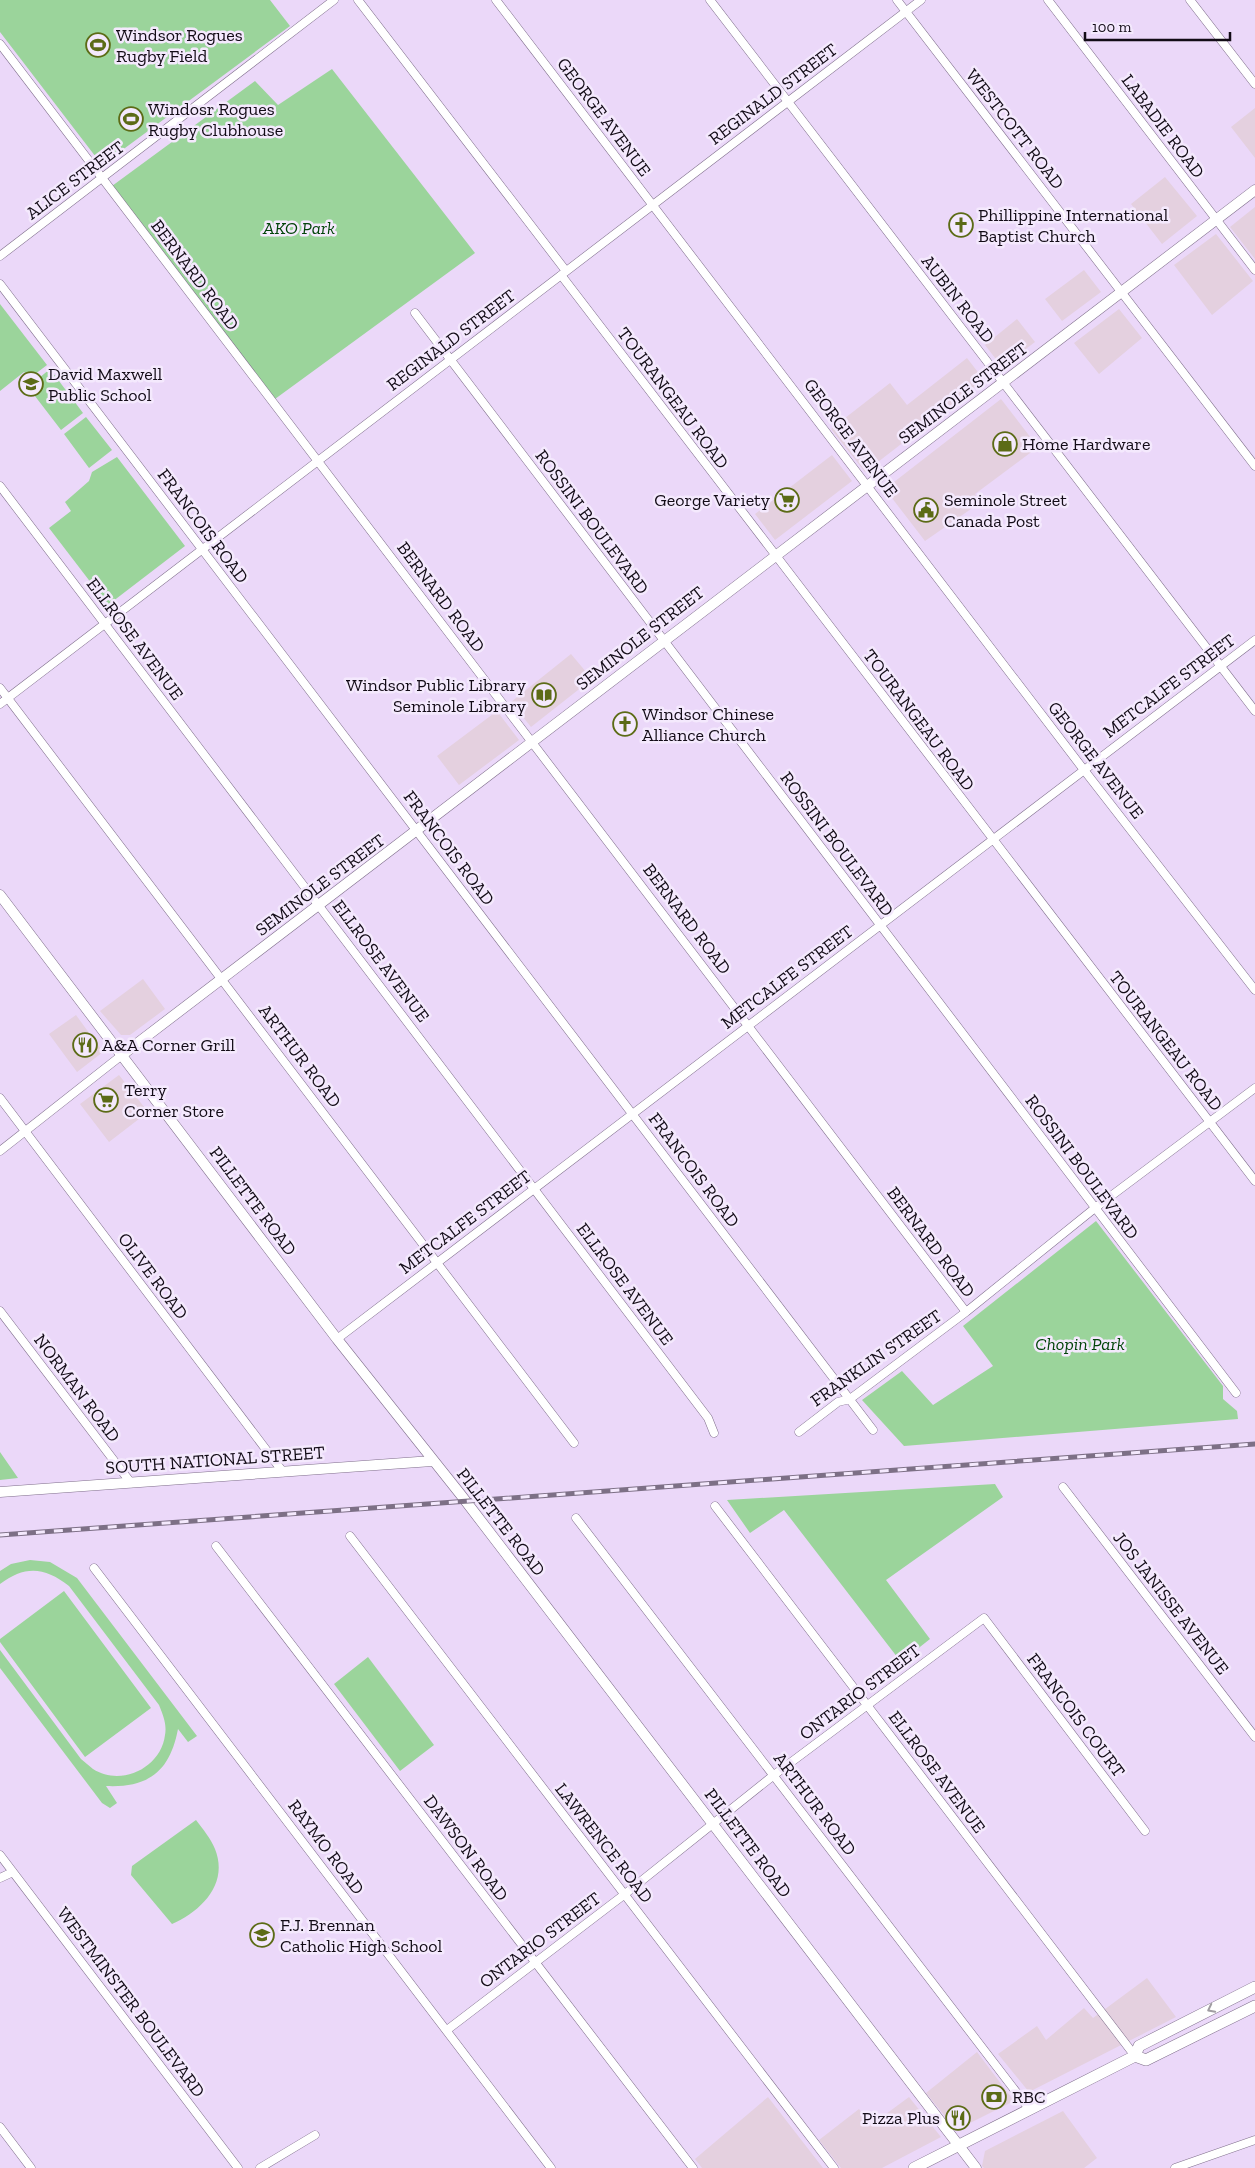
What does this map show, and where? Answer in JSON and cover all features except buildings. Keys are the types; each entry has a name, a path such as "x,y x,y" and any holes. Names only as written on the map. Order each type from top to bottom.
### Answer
{"main road":[{"path":"914,2168 1136,2056 1139,2046 1255,1987"},
{"path":"1136,2056 1146,2060 1255,2006"}],"street":[{"name":"ALICE STREET","path":"0,256 334,0"},
{"name":"TOURANGEAU ROAD","path":"358,0 774,555 1255,1181"},
{"name":"GEORGE AVENUE","path":"496,0 1084,770 1255,990"},
{"name":"AUBIN ROAD","path":"710,0 1255,711"},
{"name":"WESTCOTT ROAD","path":"897,0 1255,466"},
{"name":"REGINALD STREET","path":"0,704 921,0"},
{"name":"LABADIE ROAD","path":"1048,0 1255,270"},
{"path":"1190,0 1255,84"},
{"name":"BERNARD ROAD","path":"0,44 533,741 966,1312"},
{"name":"SEMINOLE STREET","path":"0,1151 122,1055 320,906 774,555 1004,383 1255,190"},
{"name":"FRANCOIS ROAD","path":"0,284 873,1430"},
{"name":"ROSSINI BOULEVARD","path":"415,314 1236,1393"},
{"name":"ELLROSE AVENUE","path":"0,486 708,1418 714,1433"},
{"name":"METCALFE STREET","path":"337,1339 1255,640"},
{"name":"ARTHUR ROAD","path":"0,688 574,1443"},
{"name":"PILLETTE ROAD","path":"0,895 337,1339 713,1823 976,2168"},
{"name":"FRANKLIN STREET","path":"799,1432 838,1402 850,1399 966,1312 1095,1208 1255,1088"},
{"name":"OLIVE ROAD","path":"0,1098 283,1472"},
{"name":"NORMAN ROAD","path":"0,1311 131,1483"},
{"name":"SOUTH NATIONAL STREET","path":"0,1492 432,1461"},
{"name":"JOS JANISSE AVENUE","path":"1063,1487 1255,1737"},
{"name":"ELLROSE AVENUE","path":"715,1506 1136,2056"},
{"name":"ARTHUR ROAD","path":"576,1518 1030,2110"},
{"name":"LAWRENCE ROAD","path":"350,1536 834,2168"},
{"name":"DAWSON ROAD","path":"216,1546 693,2168"},
{"name":"RAYMO ROAD","path":"94,1568 551,2168"},
{"name":"ONTARIO STREET","path":"447,2030 625,1894 774,1775 984,1618"},
{"name":"FRANCOIS COURT","path":"984,1618 1145,1831"},
{"name":"WESTMINSTER BOULEVARD","path":"0,1855 238,2168"},
{"path":"0,1878 13,1872"},
{"path":"0,2127 31,2168"},
{"path":"260,2168 315,2135"},
{"path":"1175,2168 1255,2140"}],"shaded area":[{"path":"1255,108 1255,158 1231,127"},
{"path":"1165,177 1197,216 1162,244 1131,204"},
{"path":"1255,207 1255,259 1230,227"},
{"path":"1216,234 1253,281 1212,315 1174,265"},
{"path":"1084,270 1101,292 1062,321 1045,299"},
{"path":"1119,309 1142,338 1099,374 1074,343"},
{"path":"1017,319 1035,342 1002,367 985,345"},
{"path":"967,358 984,380 865,472 831,429 890,383 907,405"},
{"path":"1001,399 1038,447 975,494 981,502 925,541 885,489"},
{"path":"832,455 852,481 775,540 755,514"},
{"path":"571,654 592,679 531,727 511,702"},
{"path":"497,711 519,740 459,785 437,756"},
{"path":"143,979 165,1009 130,1035 121,1035 100,1011"},
{"path":"76,1015 103,1052 77,1072 49,1034"},
{"path":"119,1075 148,1112 109,1142 80,1104"},
{"path":"1147,1978 1176,2017 1029,2092 998,2054 1037,2026 1046,2040 1084,2008 1093,2018"},
{"path":"977,2052 1014,2101 956,2130 926,2093"},
{"path":"768,2097 823,2168 702,2168 695,2159"},
{"path":"909,2097 941,2137 882,2168 841,2168 819,2140 859,2109 871,2125"},
{"path":"1063,2111 1097,2158 1084,2168 984,2168 982,2166 985,2151"}],"green space":[{"path":"0,0 270,0 290,26 102,165 0,32"},
{"name":"AKO Park","path":"332,69 475,253 275,399 112,186 255,81 278,105"},
{"path":"0,304 47,365 30,378 24,372 0,391"},
{"path":"50,369 83,413 61,430 28,387"},
{"path":"86,417 112,450 89,468 64,434"},
{"path":"117,457 185,546 108,605 49,528 71,511 65,502 89,481 92,472"},
{"name":"Chopin Park","path":"1096,1221 1223,1386 1223,1399 1237,1411 1238,1419 904,1446 862,1400 902,1371 933,1405 993,1366 963,1326"},
{"path":"0,1452 18,1478 0,1480"},
{"path":"995,1484 1003,1497 886,1580 930,1639 901,1662 784,1510 750,1533 727,1500"},
{"path":"30,1560 50,1562 77,1578 197,1736 188,1742 178,1729 169,1756 155,1774 146,1780 134,1784 106,1786 117,1803 110,1808 102,1803 0,1668 0,1650 81,1759 93,1769 104,1774 115,1776 127,1775 148,1765 162,1747 165,1735 163,1716 159,1705 69,1586 52,1575 35,1571 26,1571 0,1584 0,1571 11,1564"},
{"path":"64,1591 151,1708 85,1757 0,1642 0,1639"},
{"path":"368,1657 434,1745 400,1771 334,1684"},
{"path":"196,1820 215,1849 218,1874 210,1895 202,1904 193,1912 172,1924 131,1875 132,1866"}],"railway":[{"path":"0,1535 1255,1444"}],"place":[{"name":"Windsor Rogues Rugby Field","path":"98,45"},
{"name":"Windosr Rogues Rugby Clubhouse","path":"131,119"},
{"name":"Phillippine International Baptist Church","path":"961,225"},
{"name":"David Maxwell Public School","path":"31,384"},
{"name":"Home Hardware","path":"1005,444"},
{"name":"George Variety","path":"787,500"},
{"name":"Seminole Street Canada Post","path":"926,510"},
{"name":"Windsor Public Library Seminole Library","path":"544,695"},
{"name":"Windsor Chinese Alliance Church","path":"625,724"},
{"name":"A&A Corner Grill","path":"85,1045"},
{"name":"Terry Corner Store","path":"106,1100"},
{"name":"F.J. Brennan Catholic High School","path":"262,1935"},
{"name":"RBC","path":"994,2097"},
{"name":"Pizza Plus","path":"958,2118"}]}
